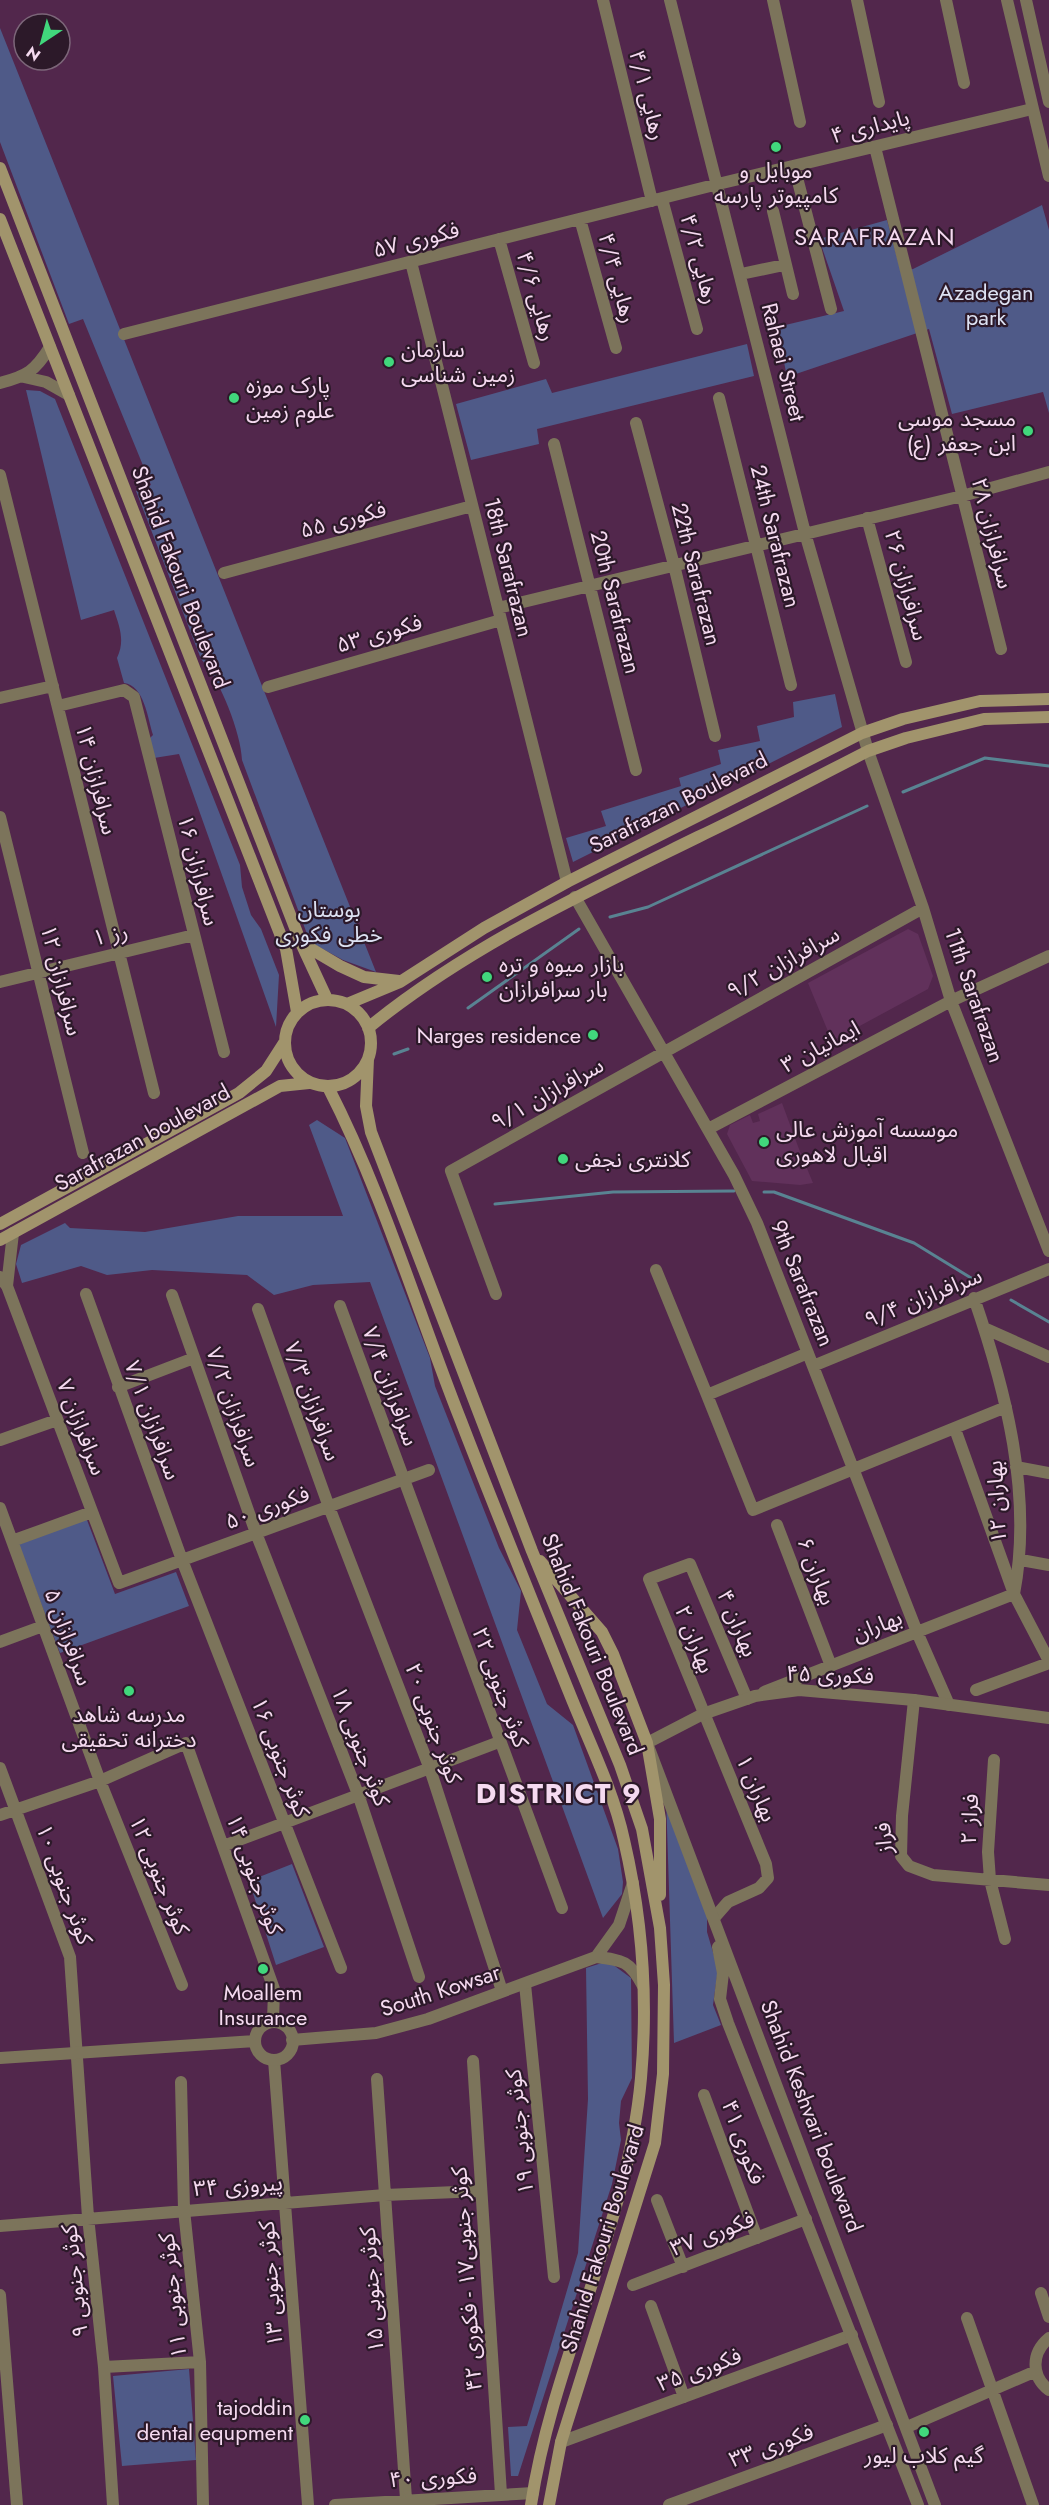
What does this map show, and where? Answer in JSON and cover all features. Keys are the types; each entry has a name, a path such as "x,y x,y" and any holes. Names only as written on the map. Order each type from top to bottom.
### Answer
{"main road":[{"name":"Shahid Fakouri Boulevard","path":"0,168 301,943 327,999"},
{"name":"Shahid Fakouri Boulevard","path":"0,219 286,949 297,1012"},
{"name":"Sarafrazan Boulevard","path":"347,1004 400,982 484,928 567,882 862,733 903,719 980,701 1049,699"},
{"name":"Sarafrazan Boulevard","path":"368,1028 398,1004 492,943 575,897 868,751 906,738 984,719 1049,717"},
{"path":"301,943 364,977 400,982"},
{"path":"327,999 347,1004 358,1012 368,1028 371,1042 368,1059 359,1074 346,1083 328,1087 309,1083 297,1074 287,1060 284,1043 287,1026 297,1012 310,1003 327,999"},
{"name":"Sarafrazan boulevard","path":"0,1224 239,1093 266,1071 284,1043"},
{"name":"Shahid Fakouri Boulevard","path":"368,1059 366,1106 371,1132 532,1551 620,1765 642,1829 660,1928 664,1985 663,2074 655,2144 561,2442 549,2505"},
{"name":"Sarafrazan boulevard","path":"0,1240 280,1086 309,1083"},
{"name":"Shahid Fakouri Boulevard","path":"328,1087 355,1138 459,1418 601,1771 623,1836 633,1884 643,1986 641,2075 632,2139 619,2195 542,2438 532,2499"},
{"path":"532,1551 602,1632 647,1743 660,1819 660,1928"}],"street":[{"name":"رهایی ۴/۱","path":"603,0 657,200"},
{"name":"Rahaei Street","path":"670,0 805,533 862,733"},
{"path":"773,0 800,122"},
{"path":"857,0 879,102"},
{"path":"946,0 964,83"},
{"path":"1007,0 1049,176"},
{"path":"1026,0 1049,103"},
{"name":"پایداری ۴","path":"718,184 1049,103"},
{"name":"سرافرازان ۲۸","path":"875,147 1001,649"},
{"path":"794,166 831,309"},
{"name":"فکوری ۵۷","path":"124,334 718,184"},
{"name":"رهایی ۴/۲","path":"657,200 697,329"},
{"path":"773,211 784,265 793,294"},
{"name":"رهایی ۴/۴","path":"580,219 616,348"},
{"name":"رهایی ۴/۶","path":"499,239 534,363"},
{"name":"18th Sarafrazan","path":"411,262 567,882"},
{"path":"741,274 784,265"},
{"path":"24,377 38,365 50,347"},
{"path":"0,382 24,377 46,382 69,395"},
{"name":"24th Sarafrazan","path":"719,398 758,545 791,685"},
{"name":"22th Sarafrazan","path":"636,423 674,565 715,736"},
{"name":"20th Sarafrazan","path":"554,444 636,770"},
{"name":"فکوری ۵۳","path":"268,687 590,586 962,496 1049,472"},
{"name":"سرافرازان ۱۴","path":"0,475 154,1093"},
{"name":"فکوری ۵۵","path":"224,573 472,506"},
{"name":"سرافرازان ۲۶","path":"867,519 906,662"},
{"path":"0,698 53,686"},
{"name":"سرافرازان ۱۶","path":"58,706 124,690 134,697 224,1052"},
{"name":"11th Sarafrazan","path":"862,733 923,908 951,1001 1049,1251"},
{"name":"سرافرازان ۱۲","path":"0,817 83,1153"},
{"name":"9th Sarafrazan","path":"575,897 708,1129 757,1222 917,1632 949,1705"},
{"name":"سرافرازان ۹/۲","path":"664,1052 923,908"},
{"name":"رز ۱","path":"0,982 194,936"},
{"name":"ایمانیان ۳","path":"708,1129 951,1001 1049,957"},
{"name":"سرافرازان ۹/۱","path":"496,1294 451,1171 664,1052"},
{"path":"4,1281 13,1233"},
{"name":"سرافرازان ۹/۴","path":"707,1395 811,1360 1049,1269"},
{"path":"656,1270 753,1510 854,1471 1006,1407"},
{"name":"سرافرازان ۷","path":"4,1281 119,1583"},
{"name":"سرافرازان ۷/۱","path":"86,1294 182,1560"},
{"name":"سرافرازان ۷/۲","path":"172,1295 256,1533"},
{"name":"بهاران ۱۲","path":"974,1298 1011,1422 1021,1560 1014,1594"},
{"name":"سرافرازان ۷/۴","path":"340,1306 402,1480"},
{"name":"سرافرازان ۷/۳","path":"258,1309 329,1507"},
{"path":"984,1328 1049,1357"},
{"path":"118,1387 194,1358"},
{"path":"0,1440 57,1420"},
{"path":"955,1429 1014,1594 1049,1662 976,1690"},
{"path":"1016,1467 1049,1473"},
{"name":"فکوری ۵۰","path":"119,1583 429,1470"},
{"name":"کوثر جنوبی ۲۲","path":"402,1480 562,1908"},
{"name":"کوثر جنوبی ۲۰","path":"329,1507 430,1769 502,1991"},
{"name":"سرافرازان ۵","path":"0,1508 100,1781"},
{"path":"12,1541 92,1512"},
{"name":"بهاران ۶","path":"777,1525 831,1666"},
{"name":"کوثر جنوبی ۱۸","path":"256,1533 358,1794 419,1977"},
{"name":"کوثر جنوبی ۱۶","path":"182,1560 341,1968"},
{"path":"1021,1560 1049,1565"},
{"name":"بهاران ۲","path":"690,1564 649,1579 703,1714"},
{"name":"بهاران ۴","path":"690,1564 751,1697"},
{"name":"بهاران","path":"751,1697 1014,1594"},
{"path":"0,1642 43,1626"},
{"name":"فکوری ۴۵","path":"647,1743 703,1714 751,1697 799,1690 914,1700 1049,1718"},
{"name":"فراز","path":"914,1700 902,1816 901,1856 909,1866 933,1875 1049,1885"},
{"name":"بهاران ۱","path":"703,1714 766,1864 768,1878 759,1888 728,1902 714,1918"},
{"path":"223,1846 499,1742"},
{"name":"کوثر جنوبی ۱۴","path":"100,1781 186,1743 274,1989 273,2022"},
{"name":"Shahid Keshvari boulevard","path":"647,1743 935,2505"},
{"name":"فراز ۲","path":"994,1760 988,1852 990,1880 1005,1939"},
{"name":"کوثر جنوبی ۱۰","path":"0,1768 70,1956 77,2053"},
{"path":"0,1815 100,1781"},
{"name":"کوثر جنوبی ۱۲","path":"100,1781 182,1985"},
{"path":"596,1957 619,1925 633,1884"},
{"path":"714,1918 710,1924 723,1973 720,1999"},
{"path":"596,1957 620,1959 634,1969 643,1986"},
{"name":"South Kowsar","path":"292,2040 376,2033 428,2019 596,1957"},
{"name":"کوثر جنوبی ۱۹","path":"525,1984 554,2277"},
{"path":"720,1999 729,1989 742,1991"},
{"name":"Shahid Keshvari boulevard","path":"720,1999 918,2505"},
{"path":"273,2022 286,2027 292,2040 287,2054 274,2060 261,2055 255,2042 260,2028 273,2022"},
{"path":"0,2058 255,2042"},
{"name":"کوثر جنوبی ۹","path":"77,2053 88,2217 104,2367 113,2505"},
{"name":"کوثر جنوبی ۱۳","path":"274,2060 308,2505"},
{"name":"کوثر جنوبی۱۷ - فکوری ۴۲","path":"473,2061 501,2494"},
{"name":"کوثر جنوبی ۱۵","path":"377,2079 405,2499"},
{"name":"کوثر جنوبی ۱۱","path":"181,2082 184,2210 200,2362 203,2505"},
{"name":"فکوری ۴۱","path":"704,2095 757,2238"},
{"name":"پیروزی ۳۴","path":"0,2226 88,2217 385,2195 480,2191"},
{"path":"657,2200 683,2266"},
{"name":"فکوری ۳۷","path":"633,2285 806,2219"},
{"path":"1041,2293 1049,2317"},
{"path":"0,2295 17,2505"},
{"path":"651,2306 684,2397"},
{"path":"966,2318 1033,2505"},
{"name":"فکوری ۳۵","path":"561,2442 852,2336"},
{"path":"1049,2338 1037,2352 1035,2372 1049,2390"},
{"path":"104,2367 200,2362"},
{"path":"907,2427 1035,2372"},
{"name":"فکوری ۳۳","path":"669,2505 887,2425"},
{"name":"فکوری ۴۰","path":"335,2505 501,2494 532,2499"}],"shaded area":[{"path":"908,929 918,934 933,976 928,989 832,1041 808,983"},
{"name":"موسسه آموزش عالی اقبال لاهوری","path":"782,1103 813,1183 800,1185 752,1181 727,1134 730,1125 750,1115 753,1123 760,1121 758,1114"}],"green space":[{"name":"بوستان خطی فکوری","path":"0,28 12,58 12,72 18,72 376,972 343,960 310,942 242,760 234,721 215,679 201,659 136,491 151,485 83,319 69,324 0,142"},
{"name":"Azadegan park","path":"1042,205 1049,230 1049,413 1043,392 952,414 929,329 787,377 777,327 844,311 819,239 887,220 901,272 913,269"},
{"path":"747,344 754,376 537,429 539,444 471,460 456,404 546,379 552,393"},
{"path":"26,390 40,391 55,399 240,865 242,887 251,915 261,929 279,975 276,1027 179,754 154,758 149,739 153,735 141,696 131,685 124,683 117,658 121,640 114,610 81,620"},
{"path":"835,694 842,727 573,862 566,838 606,826 601,811 681,786 679,778 721,764 718,750 760,741 757,726 794,717 793,702"},
{"path":"317,1120 345,1138 430,1358 435,1386 499,1548 521,1591 517,1630 547,1704 573,1725 618,1849 623,1882 622,1894 603,1918 370,1282 313,1285 274,1295 247,1275 152,1270 107,1275 81,1266 22,1283 16,1264 21,1245 65,1223 70,1228 145,1232 238,1216 343,1216 309,1125"},
{"path":"84,1512 115,1594 176,1572 189,1606 60,1653 16,1538"},
{"path":"666,1797 707,1910 707,1932 718,1969 713,2005 721,2025 674,2043"},
{"path":"292,1864 324,1947 276,1965 249,1881"},
{"path":"608,1961 631,1978 632,2078 621,2101 619,2123 621,2140 612,2184 518,2476 511,2476 508,2427 527,2426 578,2253 588,2099 586,1968"},
{"path":"189,2369 196,2460 122,2466 113,2376"}],"waterway":[{"path":"903,792 985,758 1049,766"},
{"path":"610,917 648,907 867,806"},
{"path":"468,1008 579,929"},
{"path":"394,1054 408,1049"},
{"path":"495,1204 613,1192 734,1191"},
{"path":"764,1192 774,1192 914,1243 976,1281"},
{"path":"1011,1300 1049,1322"}],"place":[{"name":"موبایل و کامپیوتر پارسه","path":"776,147"},
{"name":"سازمان زمین شناسی","path":"389,362"},
{"name":"پارک موزه علوم زمین","path":"234,398"},
{"name":"مسجد موسی ابن جعفر (ع)","path":"1028,431"},
{"name":"بازار میوه و تره بار سرافرازان","path":"487,977"},
{"name":"Narges residence","path":"593,1035"},
{"name":"موسسه آموزش عالی اقبال لاهوری","path":"764,1142"},
{"name":"کلانتری نجفی","path":"563,1159"},
{"name":"مدرسه شاهد دخترانه تحقیقی","path":"129,1691"},
{"name":"Moallem Insurance","path":"263,1969"},
{"name":"tajoddin dental equpment","path":"305,2420"},
{"name":"گیم کلاب لیور","path":"924,2432"}],"district":[{"name":"SARAFRAZAN","path":"875,236"},
{"name":"DISTRICT 9","path":"559,1793"}]}
